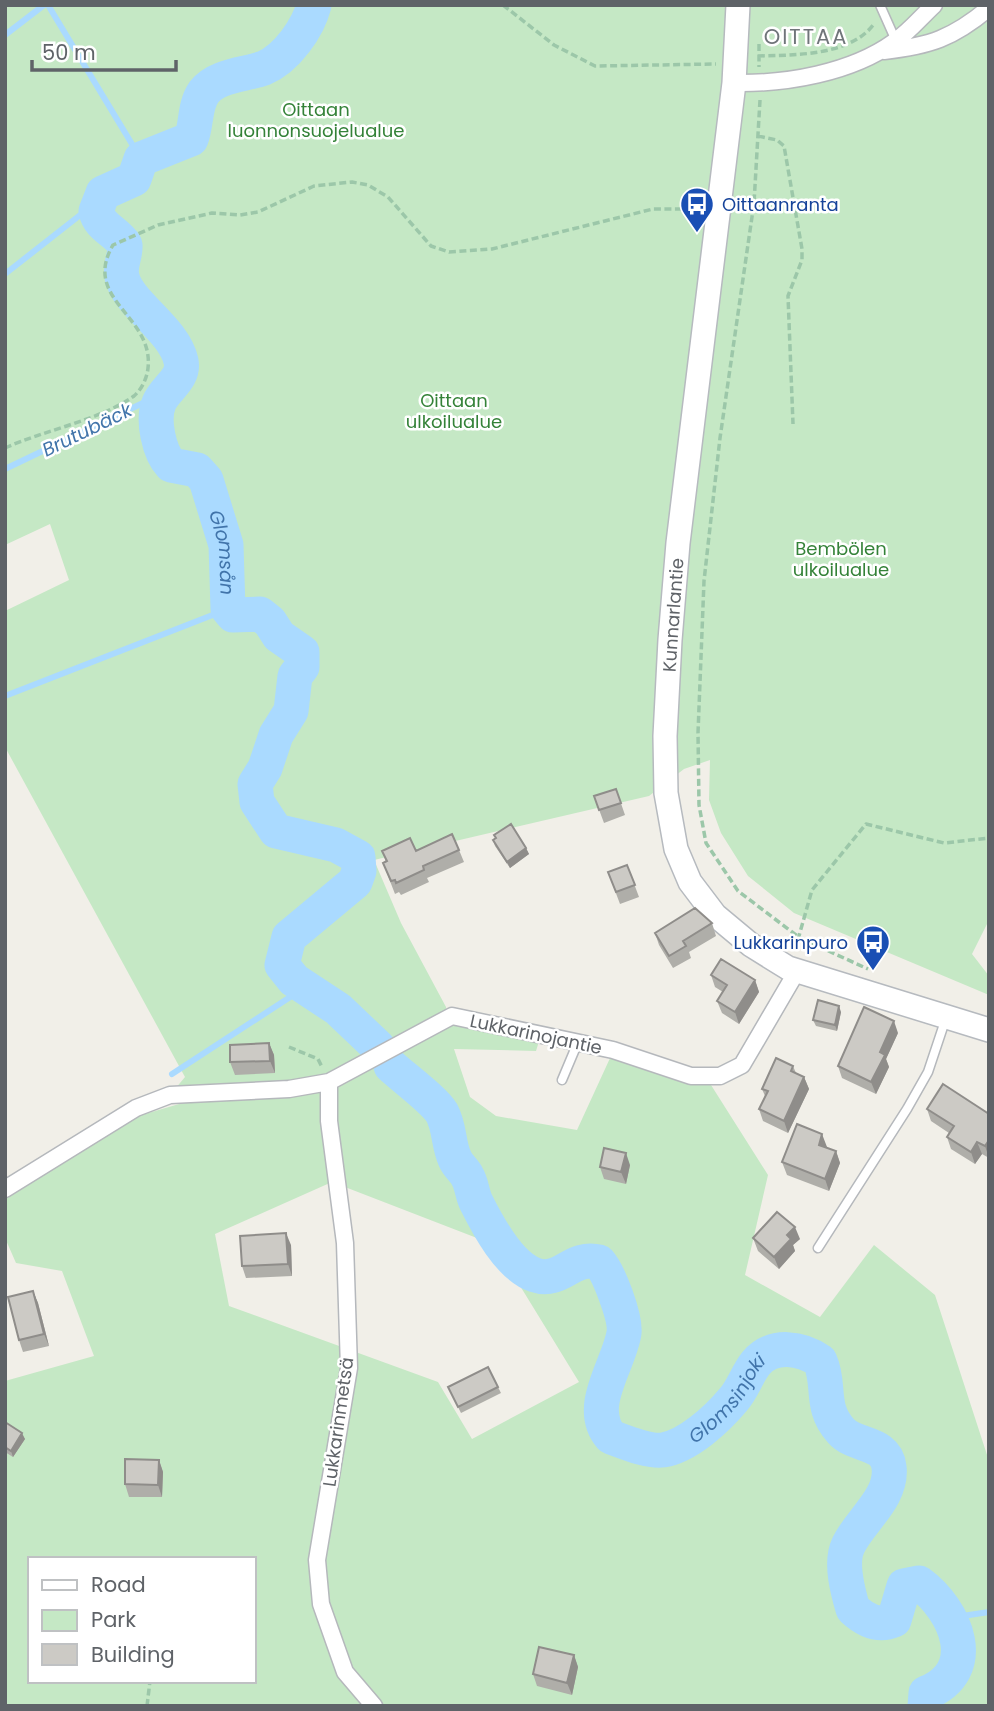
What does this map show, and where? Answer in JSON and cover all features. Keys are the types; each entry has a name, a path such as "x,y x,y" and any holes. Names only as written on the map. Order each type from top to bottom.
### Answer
{"main road":[{"name":"Kunnarlantie","path":"738,5 734,74 678,543 665,736 666,793 676,849 690,883 715,915 751,945 797,971 989,1030"}],"street":[{"path":"878,52 896,41 934,5"},
{"path":"734,74 760,84 805,77 878,52 919,47 947,39 989,8"},
{"name":"Lukkarinojantie","path":"5,1189 136,1108 170,1095 289,1089 329,1082 452,1016 578,1042 691,1076 720,1076 742,1065 797,971"},
{"name":"Lukkarinmetsä","path":"329,1082 329,1121 345,1243 348,1368 317,1560 321,1604 345,1672 374,1706"}],"lane":[{"path":"880,5 896,41"},
{"path":"818,1248 928,1072 947,1016"},
{"path":"562,1080 578,1042"}],"path":[{"path":"503,5 554,45 594,66 734,74"},
{"path":"758,56 818,52 856,40 886,16"},
{"path":"759,43 760,84 754,203 720,438 704,581 698,733 699,806 706,843 738,891 800,938 873,972"},
{"path":"758,136 777,140 784,146 802,249 802,260 788,296 793,424"},
{"path":"5,448 96,414 133,397 142,388 148,371 149,354 144,337 110,295 103,272 113,245 137,233 212,213 240,215 258,212 286,196 314,186 352,182 368,185 388,197 431,247 449,252 492,249 653,209 687,212 700,209"},
{"path":"800,938 812,890 866,824 944,843 989,838"},
{"path":"289,1047 318,1059 329,1082"},
{"path":"147,1706 150,1683"}],"green space":[{"path":"5,5 989,5 989,920 972,954 989,976 989,995 794,913 748,876 721,833 709,800 710,760 684,769 649,796 374,860 401,923 446,1007 448,1026 477,1024 540,1038 536,1051 454,1049 470,1097 496,1116 577,1130 611,1056 692,1084 711,1085 768,1175 745,1275 820,1317 874,1245 935,1295 989,1461 989,1706 5,1706 5,1381 94,1356 62,1271 16,1263 5,1238 5,1198 138,1116 210,1095 170,1095 185,1077 5,747 5,611 69,580 50,524 5,545","holes":["332,1182 495,1245 579,1382 472,1439 438,1382 229,1306 215,1234"]}],"building":[{"path":"616,789 621,803 599,810 594,796"},
{"path":"511,824 526,848 507,862 493,840 496,838 494,835"},
{"path":"452,834 459,850 423,866 424,870 396,883 395,880 391,881 383,863 387,861 382,851 410,838 416,851"},
{"path":"627,865 635,885 616,892 608,872"},
{"path":"695,908 712,923 683,941 686,946 669,956 655,933"},
{"path":"721,959 755,980 735,1012 717,1001 727,985 711,975"},
{"path":"818,1000 839,1006 835,1025 813,1020"},
{"path":"864,1007 894,1021 880,1052 885,1055 871,1082 838,1066"},
{"path":"269,1043 270,1061 230,1062 230,1045"},
{"path":"776,1058 793,1066 791,1071 804,1077 784,1121 759,1109 768,1091 762,1089"},
{"path":"943,1084 989,1114 989,1140 985,1146 977,1142 971,1152 947,1137 954,1126 927,1109"},
{"path":"797,1124 822,1134 819,1145 836,1151 825,1179 782,1162"},
{"path":"604,1148 626,1153 621,1172 600,1167"},
{"path":"777,1212 795,1227 787,1235 791,1239 774,1257 753,1238"},
{"path":"286,1233 288,1264 242,1266 240,1236"},
{"path":"33,1291 44,1334 19,1340 8,1297"},
{"path":"488,1367 498,1387 458,1407 448,1387"},
{"path":"5,1422 22,1433 11,1451 5,1447"},
{"path":"125,1459 159,1460 158,1485 125,1484"},
{"path":"539,1647 574,1655 567,1683 533,1674"}],"waterway":[{"path":"5,35 44,5"},
{"path":"48,5 141,159"},
{"name":"Glomsån","path":"314,5 302,32 281,57 264,68 224,79 210,86 199,103 191,139 141,159 134,179 103,193 96,211 104,225 125,245 121,273 126,287 170,338 181,361 180,373 159,403 156,418 158,436 171,465 197,470 206,480 226,545 228,609 233,615 260,614 270,622 279,636 302,652 302,667 295,676 291,711 276,735 265,768 255,784 257,802 276,831 336,845 358,857 359,871 355,882 289,937 282,965 294,980 338,1009 378,1047"},
{"name":"Brutubäck","path":"5,274 98,201"},
{"name":"Brutubäck","path":"5,469 168,391"},
{"path":"5,696 228,609"},
{"path":"172,1074 304,988"},
{"name":"Glomsinjoki","path":"391,1066 442,1113 456,1161 469,1179 476,1202 500,1244 516,1263 525,1270 544,1277 560,1273 581,1262 599,1262 603,1268 616,1296 624,1326 621,1345 602,1399 601,1413 611,1437 651,1450 673,1447 701,1431 719,1415 736,1396 756,1363 771,1352 796,1351 820,1361 834,1422 847,1436 876,1448 887,1459 889,1467 886,1489 853,1537 846,1553 846,1578 853,1609 872,1621 883,1623 894,1620 904,1586 919,1583 944,1608 957,1640 958,1656 954,1670 943,1683 926,1693 925,1706"},
{"path":"949,1618 989,1612"}],"place":[{"name":"Oittaanranta","path":"697,234"},
{"name":"Lukkarinpuro","path":"873,972"}],"district":[{"name":"OITTAA","path":"806,36"}],"park label":[{"name":"Oittaan luonnonsuojelualue","path":"316,119"},
{"name":"Oittaan ulkoilualue","path":"454,410"},
{"name":"Bembölen ulkoilualue","path":"841,558"}]}
